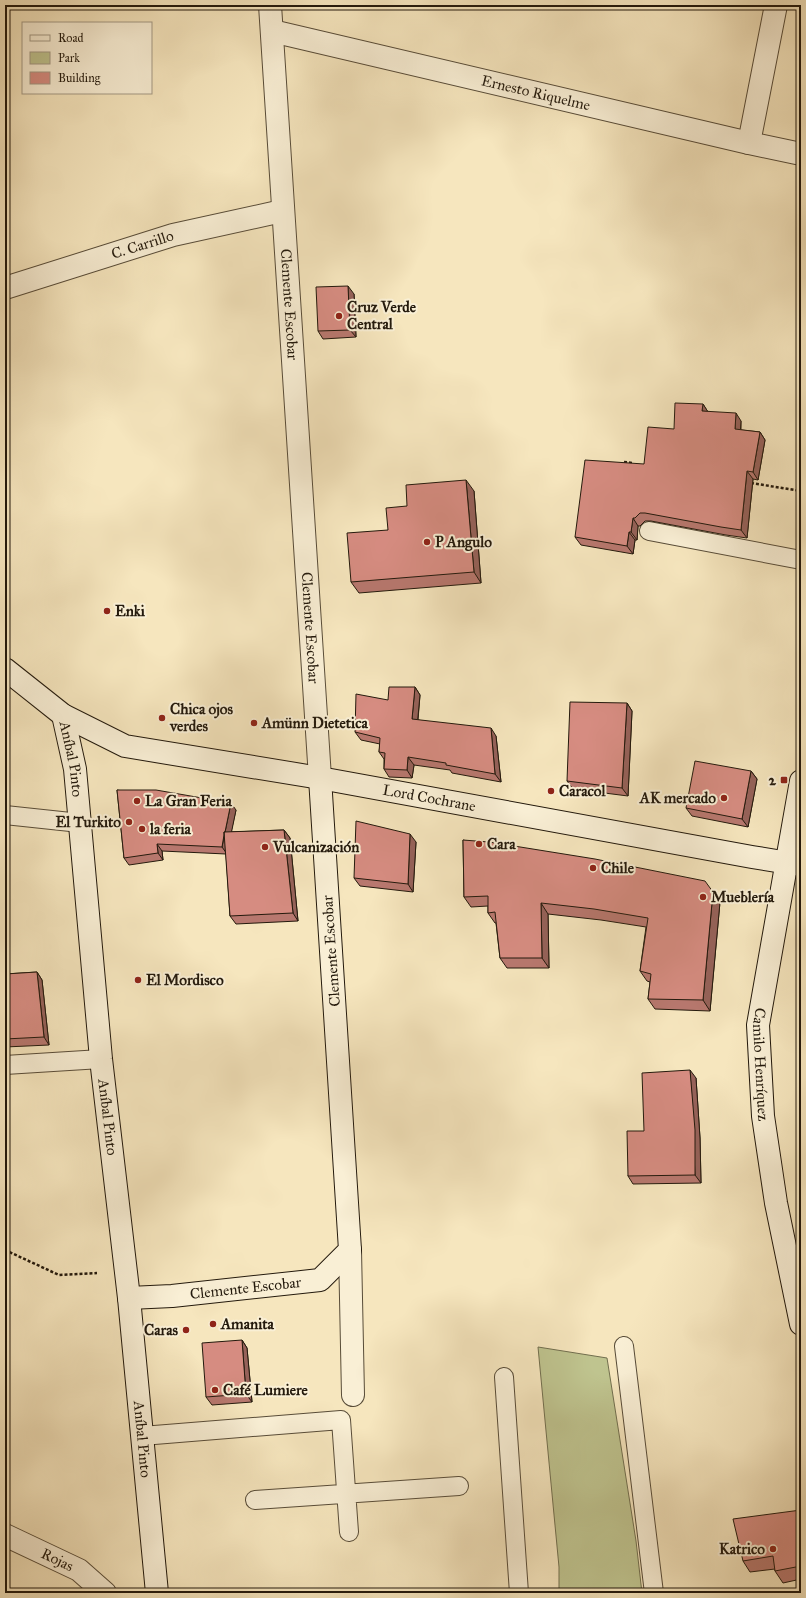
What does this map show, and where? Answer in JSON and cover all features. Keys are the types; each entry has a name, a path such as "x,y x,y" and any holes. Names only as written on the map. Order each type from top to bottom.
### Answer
{"street":[{"name":"Clemente Escobar","path":"270,5 282,211 350,1250 353,1395"},
{"path":"749,143 776,5"},
{"name":"Ernesto Riquelme","path":"272,31 801,154"},
{"name":"C. Carrillo","path":"5,288 173,235 282,211"},
{"name":"Aníbal Pinto","path":"5,669 63,715 75,769 101,1058 129,1298 157,1593"},
{"name":"Lord Cochrane","path":"63,715 125,746 320,778 752,857 794,863"},
{"name":"Camilo Henríquez","path":"801,780 794,863 758,1025 763,1116 776,1203 801,1324"},
{"name":"Clemente Escobar","path":"129,1298 172,1296 320,1280 350,1250"},
{"name":"Rojas","path":"5,1536 79,1570 105,1593"}],"lane":[{"path":"649,532 801,560"},
{"path":"5,815 80,823"},
{"path":"5,1065 101,1058"},
{"path":"624,1346 654,1593"},
{"path":"504,1377 519,1593"},
{"path":"142,1436 341,1420 349,1532"},
{"path":"255,1500 347,1495 459,1486"}],"path":[{"path":"624,462 639,464"},
{"path":"747,482 801,491"},
{"path":"5,1250 59,1275 126,1271"}],"green space":[{"path":"538,1347 607,1358 636,1541 642,1593 559,1593 559,1567"}],"building":[{"name":"Cruz Verde Central","path":"348,286 350,330 318,331 316,287"},
{"path":"675,403 703,404 702,411 736,413 735,429 760,432 753,472 747,471 741,530 640,513 633,518 627,546 575,537 585,460 644,464 648,427 674,429"},
{"name":"P Angulo","path":"466,480 474,572 351,582 347,533 388,530 386,508 407,506 406,485"},
{"path":"389,687 415,687 412,719 491,728 495,774 446,765 446,763 408,757 407,770 384,769 385,753 379,752 380,738 355,732 356,694 388,700"},
{"path":"570,702 627,703 622,788 567,781"},
{"name":"AK mercado","path":"695,761 751,771 742,819 686,808"},
{"path":"117,790 156,790 231,803 222,847 157,844 158,853 124,858"},
{"path":"356,821 410,834 408,884 354,878"},
{"path":"284,830 293,913 230,916 224,832"},
{"path":"463,840 489,842 595,859 705,881 713,892 703,1000 648,999 651,974 640,971 648,918 594,909 541,903 542,958 500,958 495,912 488,913 488,896 464,897"},
{"path":"37,972 44,1037 5,1039 5,974"},
{"path":"690,1070 695,1130 695,1175 628,1176 627,1131 644,1131 642,1073"},
{"path":"242,1340 246,1394 206,1397 202,1343"},
{"name":"Katrico","path":"801,1510 801,1566 775,1571 773,1556 743,1561 733,1519"}],"place":[{"name":"Cruz Verde Central","path":"339,316"},
{"name":"P Angulo","path":"427,542"},
{"name":"Enki","path":"107,611"},
{"name":"Chica ojos verdes","path":"162,718"},
{"name":"Amünn Dietetica","path":"254,723"},
{"name":"2","path":"784,780"},
{"name":"Caracol","path":"551,791"},
{"name":"AK mercado","path":"724,798"},
{"name":"La Gran Feria","path":"137,801"},
{"name":"El Turkito","path":"129,822"},
{"name":"la feria","path":"142,829"},
{"name":"Cara","path":"479,844"},
{"name":"Vulcanización","path":"265,847"},
{"name":"Chile","path":"593,868"},
{"name":"Mueblería","path":"703,897"},
{"name":"El Mordisco","path":"138,980"},
{"name":"Amanita","path":"213,1324"},
{"name":"Caras","path":"186,1330"},
{"name":"Café Lumiere","path":"215,1390"},
{"name":"Katrico","path":"773,1549"}]}
